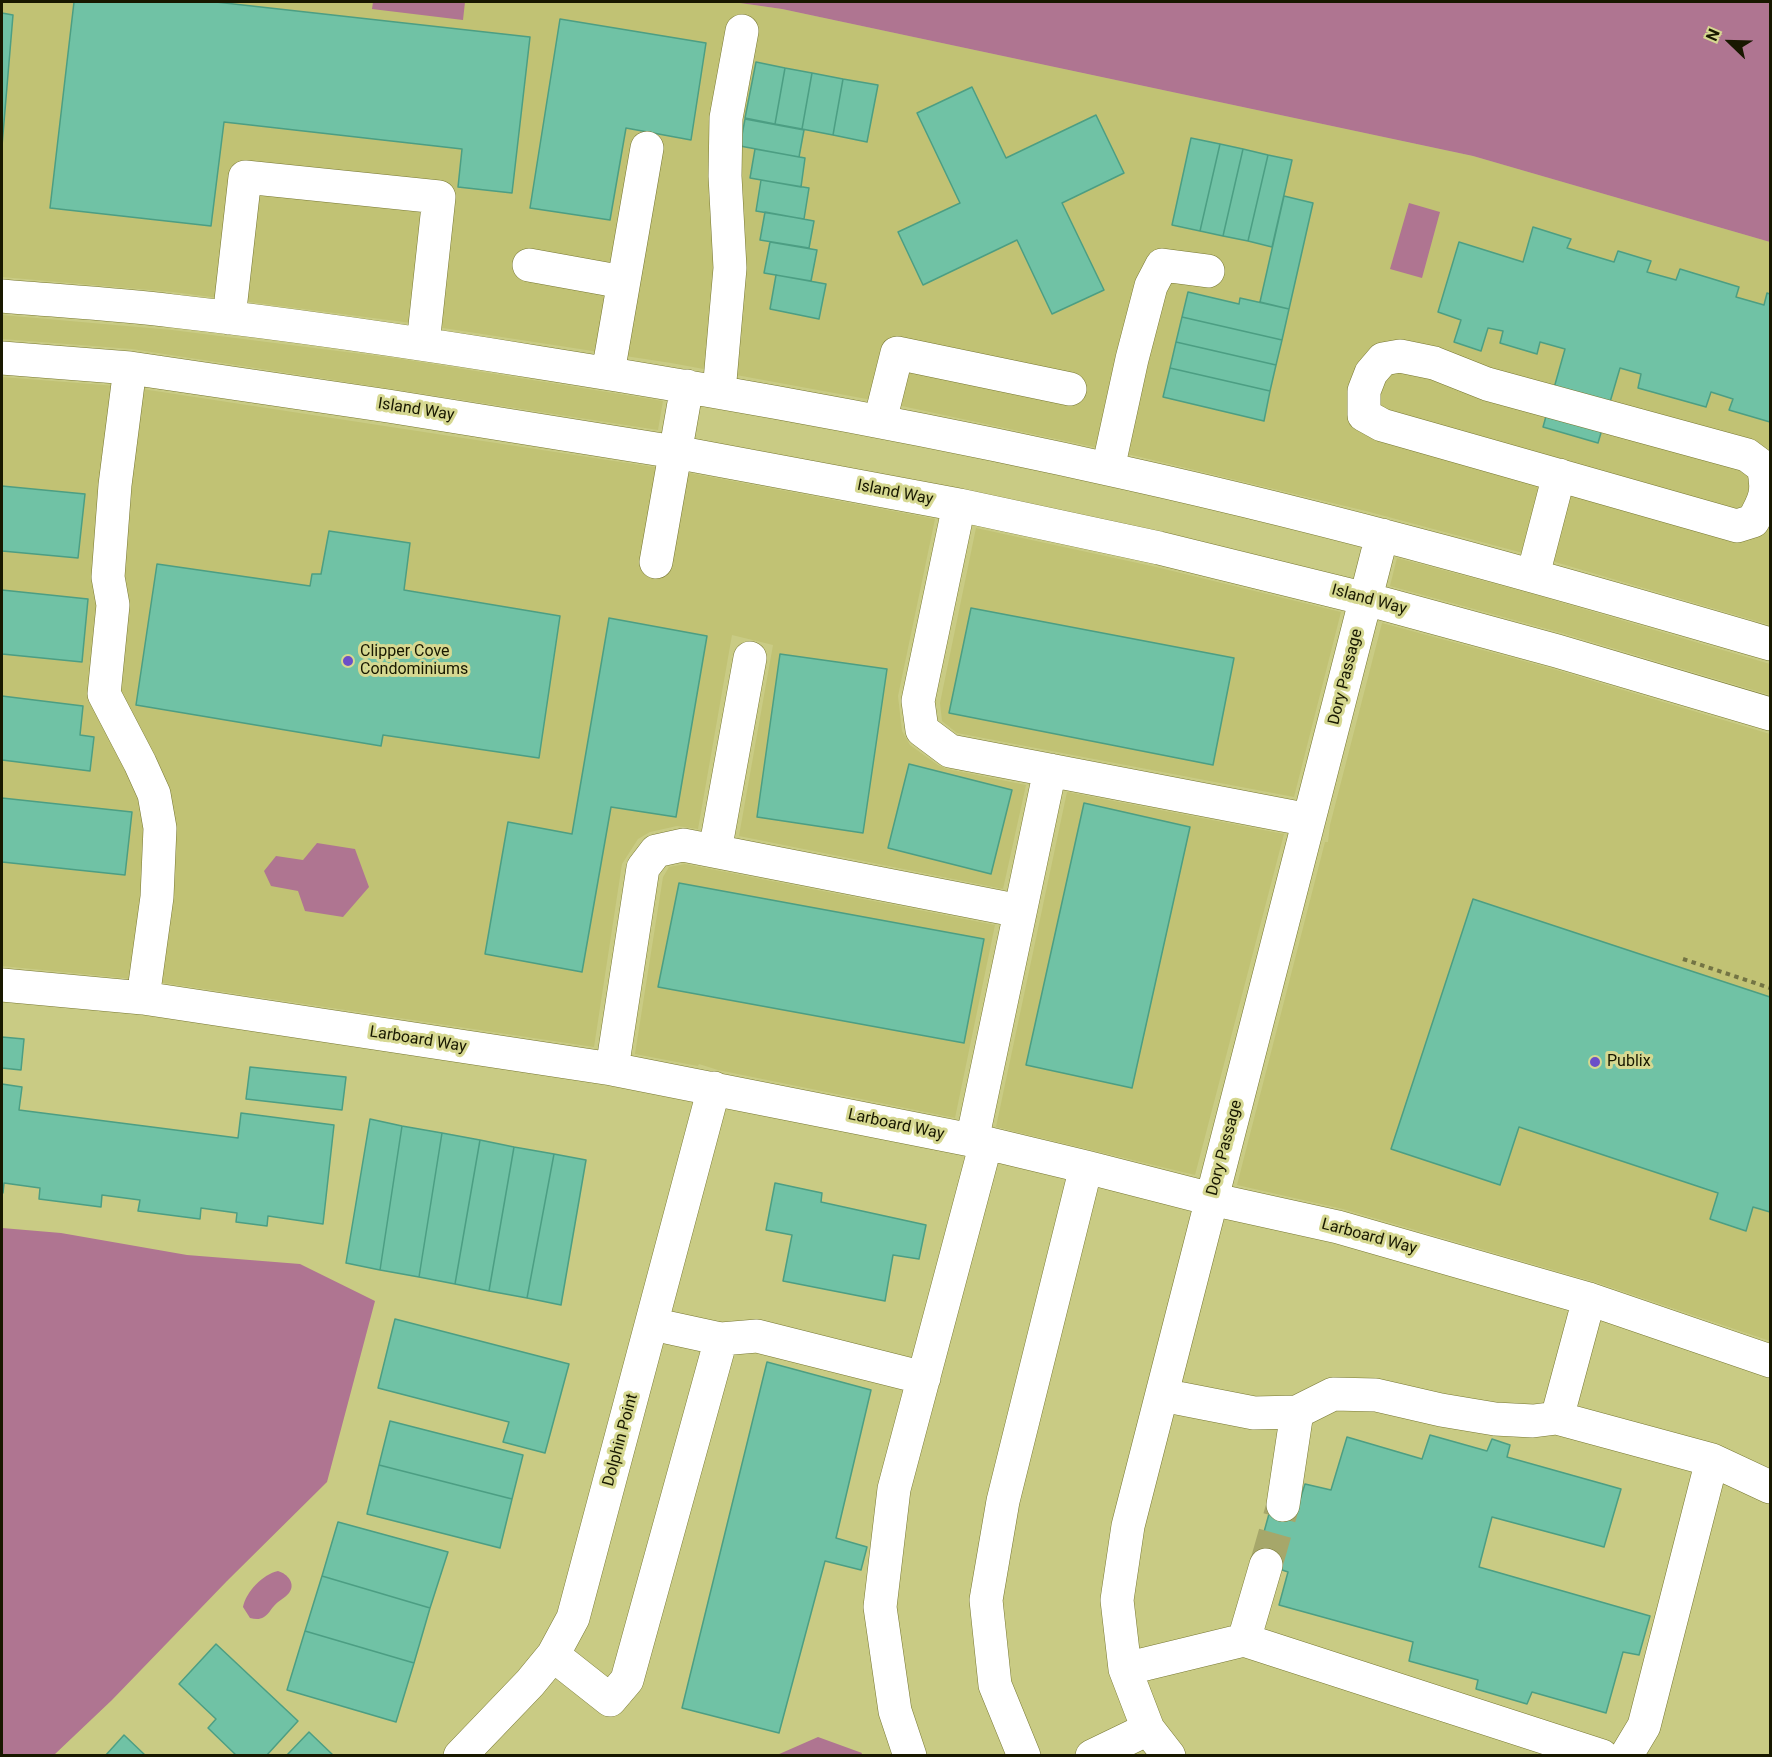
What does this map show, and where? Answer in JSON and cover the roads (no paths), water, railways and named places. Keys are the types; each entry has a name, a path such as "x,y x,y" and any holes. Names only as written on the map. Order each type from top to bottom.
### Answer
{"street":[{"path":"719,393 730,268 725,176 726,118 742,31"},
{"path":"608,373 647,148"},
{"path":"229,318 245,177 439,197 423,344"},
{"path":"529,265 623,282"},
{"path":"1108,469 1151,286 1162,265 1208,271"},
{"path":"2,296 173,311 423,344 687,386 880,421 1108,469 1382,535 1533,575 1770,644"},
{"path":"880,421 897,353 1070,389"},
{"path":"1400,356 1434,363 1487,384 1747,455 1763,467 1767,484 1763,504 1753,521 1737,526 1558,475 1382,425 1365,415 1364,391 1371,373 1383,359 1400,356"},
{"name":"Island Way","path":"2,358 130,368 388,406 675,452 959,505 1159,549 1366,599 1557,651 1770,714"},
{"path":"130,368 115,484 108,565 113,605 104,694 154,794 160,828 156,897 143,998"},
{"path":"656,562 687,386"},
{"path":"1533,575 1558,475"},
{"path":"959,505 918,701 922,730 950,751 1309,820"},
{"name":"Dory Passage","path":"1170,1755 1148,1729 1125,1669 1117,1600 1128,1526 1382,535"},
{"path":"715,851 750,658"},
{"path":"910,1755 895,1711 880,1607 894,1489 924,1378 979,1142 1020,911 1050,770"},
{"path":"612,1069 643,868 656,851 683,844 1020,911"},
{"name":"Larboard Way","path":"2,985 143,998 612,1069 979,1142 1211,1199 1338,1227 1589,1299 1770,1361"},
{"name":"Dolphin Point","path":"460,1755 531,1683 553,1655 573,1618 714,1088"},
{"path":"1024,1755 995,1685 986,1600 1003,1501 1086,1167"},
{"path":"1557,1418 1589,1299"},
{"path":"652,1324 721,1338 757,1336 924,1378"},
{"path":"553,1655 610,1700 627,1680 721,1338"},
{"path":"1162,1395 1254,1413 1297,1412 1333,1394 1376,1395 1441,1410 1495,1419 1533,1421 1557,1418 1712,1460 1770,1487"},
{"path":"1283,1505 1297,1412"},
{"path":"1626,1755 1644,1726 1712,1460"},
{"path":"1244,1640 1266,1565"},
{"path":"1125,1669 1244,1640 1602,1755"},
{"path":"1092,1755 1148,1729"}],"tunnel":[{"path":"1266,1565 1283,1505"}],"place":[{"name":"Clipper Cove Condominiums","path":"348,661"},
{"name":"Publix","path":"1595,1062"}]}
